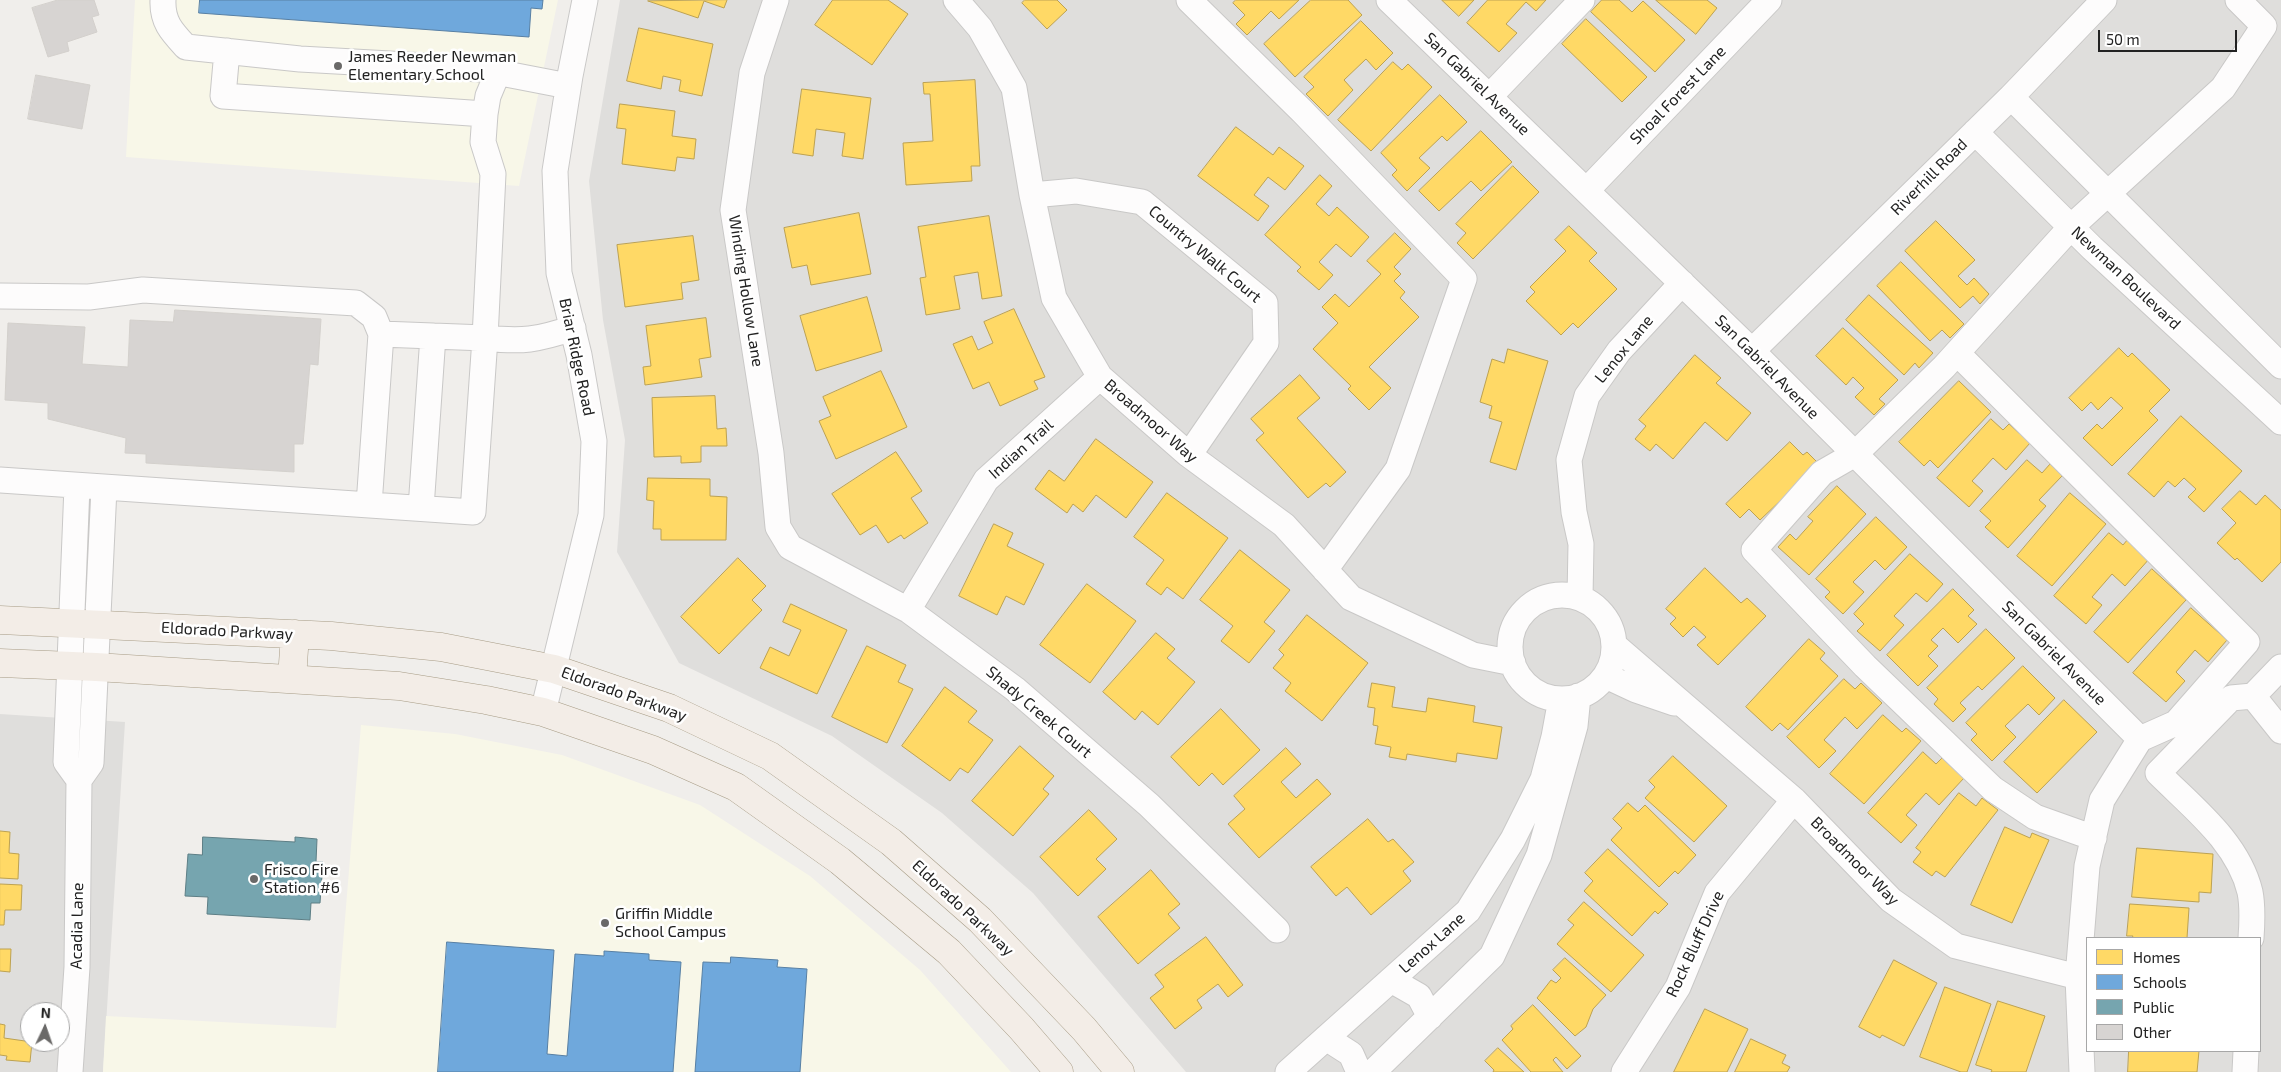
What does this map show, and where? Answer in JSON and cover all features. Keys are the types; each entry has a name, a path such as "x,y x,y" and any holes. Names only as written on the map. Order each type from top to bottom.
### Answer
{"main road":[{"name":"Eldorado Parkway","path":"0,620 295,634 441,647 554,669 669,708 770,756 891,842 980,920 1084,1029 1120,1072"},
{"path":"292,679 295,634"},
{"path":"0,663 399,686 486,700 543,712 653,750 736,787 840,861 949,952 1021,1028 1059,1072"}],"street":[{"path":"163,0 162,13 172,32 186,47 300,59 462,68 498,72 568,86"},
{"name":"Briar Ridge Road","path":"543,712 591,515 594,441 573,328 559,273 555,171 568,86 585,0"},
{"name":"Winding Hollow Lane","path":"776,0 752,73 733,210 771,453 778,527"},
{"name":"Broadmoor Way","path":"956,0 980,28 1014,88 1032,195 1054,298 1100,378 1189,455 1284,525 1351,598 1434,636 1512,655"},
{"path":"1189,0 1302,112 1464,279 1398,469 1325,570"},
{"name":"San Gabriel Avenue","path":"1389,0 1752,351 2140,739"},
{"path":"1490,96 1582,0"},
{"name":"Shoal Forest Lane","path":"1587,190 1769,0"},
{"path":"2094,838 2035,817 1993,789 1865,666 1754,550 1822,473 1855,454 1957,353 2071,227 2223,88 2264,26 2238,0"},
{"name":"Riverhill Road","path":"1752,351 2011,97 2090,5"},
{"path":"227,51 222,96 485,114"},
{"path":"0,480 472,512 485,338 493,174 483,142 488,96 498,72"},
{"path":"2011,97 2281,366"},
{"name":"Newman Boulevard","path":"1975,132 2071,227 2278,413"},
{"name":"Country Walk Court","path":"1032,195 1076,191 1142,202 1265,303 1266,344 1189,455"},
{"name":"Lenox Lane","path":"1572,596 1566,548 1574,512 1569,460 1587,396 1619,352 1682,283"},
{"path":"0,296 89,297 143,290 356,303 374,317 381,334 369,505"},
{"path":"381,334 519,341 544,338 573,328"},
{"path":"421,508 433,336"},
{"path":"1957,353 2246,642 2176,723 2140,739 2102,800 2087,866 2078,977 2082,1072"},
{"name":"Indian Trail","path":"908,610 986,480 1100,378"},
{"name":"Acadia Lane","path":"77,486 71,623 83,667"},
{"name":"Acadia Lane","path":"70,1072 76,968 79,780 66,762 83,667 98,624 104,488"},
{"name":"Shady Creek Court","path":"778,527 790,547 908,610 1015,689 1142,798 1277,930"},
{"path":"1572,596 1594,605 1604,616 1612,630 1614,645 1613,660 1606,676 1594,688 1570,697 1546,696 1532,688 1520,677 1512,655 1513,630 1520,616 1533,604 1548,597 1572,596"},
{"name":"Broadmoor Way","path":"1614,645 1794,800 1891,900 1956,946 2078,977"},
{"path":"2251,937 2250,894 2242,869 2224,840 2158,773 2231,698 2253,696 2281,668"},
{"name":"Broadmoor Way","path":"1606,676 1636,690 1686,707"},
{"path":"2253,696 2281,731"},
{"path":"1373,1072 1492,956 1539,855 1575,726 1570,697"},
{"name":"Lenox Lane","path":"1288,1072 1468,911 1513,839 1543,779 1554,737 1570,697"},
{"name":"Rock Bluff Drive","path":"1624,1072 1678,987 1716,893 1794,800"},
{"path":"1391,980 1419,996 1430,1017"},
{"path":"1326,1038 1351,1054 1359,1072"},
{"path":"2246,1052 2246,1072"}],"shaded area":[{"name":"James Reeder Newman Elementary School","path":"135,0 558,0 519,186 126,157"},
{"path":"620,0 2281,0 2281,1072 1186,1072 1033,893 942,813 832,736 679,663 617,552 625,440 603,320 589,181"},
{"path":"0,714 125,722 103,1072 0,1072"},
{"name":"Griffin Middle School Campus","path":"361,725 455,734 562,755 700,805 810,876 920,970 1011,1072 103,1072 106,1016 336,1028"}],"building: Homes":[{"path":"727,0 724,8 704,1 698,18 648,1"},
{"path":"833,0 888,0 908,14 872,65 815,25"},
{"path":"1025,0 1057,0 1067,10 1047,29 1022,3"},
{"path":"1236,0 1299,0 1279,19 1271,11 1247,35 1236,24 1245,15 1233,3"},
{"path":"1311,0 1348,0 1362,15 1295,77 1264,44"},
{"path":"1442,0 1474,0 1459,16"},
{"path":"1488,0 1546,0 1536,11 1526,2 1506,24 1517,33 1499,52 1467,23"},
{"path":"1602,0 1619,0 1632,12 1643,1 1685,40 1655,72 1591,12"},
{"path":"1656,0 1707,0 1717,8 1696,34"},
{"path":"1586,19 1647,77 1622,102 1562,44"},
{"path":"1361,21 1393,53 1376,70 1366,59 1344,80 1353,90 1328,116 1306,94 1314,87 1304,77"},
{"path":"639,28 713,44 702,96 679,91 681,80 663,76 661,89 627,81"},
{"path":"1393,62 1402,70 1408,64 1432,87 1371,151 1338,120"},
{"path":"975,80 980,166 971,166 972,181 906,185 903,143 933,141 930,94 924,94 923,83"},
{"path":"802,89 871,98 863,159 842,156 845,133 816,129 813,156 793,153"},
{"path":"1440,95 1467,122 1447,141 1442,136 1419,158 1430,168 1407,191 1392,175 1397,170 1381,153"},
{"path":"620,104 675,111 672,136 696,139 694,159 677,157 675,171 622,164 626,129 617,128"},
{"path":"1236,127 1273,155 1279,147 1304,166 1285,190 1268,177 1254,195 1269,206 1258,221 1198,176"},
{"path":"1481,131 1512,162 1481,191 1471,181 1439,211 1419,191"},
{"path":"1513,166 1539,192 1473,259 1457,243 1466,233 1456,224"},
{"path":"1320,175 1332,186 1316,204 1329,216 1337,207 1369,237 1351,257 1336,244 1319,262 1333,275 1319,290 1297,271 1301,267 1265,235"},
{"path":"859,213 871,274 811,285 807,265 792,268 784,228"},
{"path":"989,216 1002,296 982,299 978,272 954,276 960,309 926,315 920,278 926,277 918,227"},
{"path":"1936,221 1975,260 1958,276 1967,285 1974,278 1989,294 1980,304 1973,296 1960,308 1905,251"},
{"path":"1569,226 1597,253 1589,261 1617,289 1578,328 1573,323 1561,335 1526,301 1535,292 1530,287 1566,251 1555,240"},
{"path":"1395,233 1411,249 1394,267 1401,274 1394,281 1405,292 1400,298 1419,317 1369,367 1391,388 1369,410 1348,389 1351,386 1313,349 1338,323 1322,307 1335,294 1349,307 1381,274 1367,261"},
{"path":"693,236 699,280 681,283 683,299 625,307 617,245"},
{"path":"1901,262 1964,324 1950,338 1942,330 1930,341 1877,286"},
{"path":"1869,295 1933,353 1919,368 1915,363 1904,375 1846,320"},
{"path":"867,297 882,351 816,371 800,316"},
{"path":"1014,309 1045,377 1034,381 1038,389 1000,406 989,382 973,389 953,344 972,336 978,350 993,343 984,322"},
{"path":"706,318 711,357 699,359 702,377 645,385 643,367 651,366 646,326"},
{"path":"1843,328 1898,380 1879,399 1885,404 1874,415 1855,397 1864,388 1853,377 1846,385 1816,356"},
{"path":"2119,348 2128,357 2132,353 2170,390 2149,411 2158,420 2112,466 2083,438 2097,424 2102,429 2123,408 2111,397 2098,410 2091,402 2082,411 2069,398"},
{"path":"1508,349 1548,361 1516,470 1490,462 1502,422 1489,418 1492,406 1480,402 1492,359 1504,363"},
{"path":"1695,355 1721,378 1716,383 1751,413 1727,441 1705,422 1673,459 1656,444 1650,451 1635,439 1646,426 1639,420"},
{"path":"881,371 907,427 836,459 819,421 831,416 823,397"},
{"path":"1300,375 1320,398 1297,418 1346,472 1330,487 1326,483 1308,498 1256,440 1264,433 1251,419"},
{"path":"1959,381 1991,412 1938,468 1930,460 1924,466 1899,442"},
{"path":"715,396 717,429 726,428 727,446 701,446 701,462 681,463 681,456 654,457 652,398"},
{"path":"2181,416 2242,471 2204,512 2188,497 2196,489 2184,478 2175,487 2168,481 2154,497 2128,474"},
{"path":"1991,419 2003,430 2009,424 2030,443 2006,470 1993,458 1972,481 1983,491 1969,507 1937,478"},
{"path":"1096,439 1153,482 1126,518 1096,495 1083,512 1073,504 1067,513 1035,489 1049,470 1064,481"},
{"path":"1790,442 1803,455 1807,452 1819,464 1760,520 1749,509 1740,518 1726,504"},
{"path":"896,452 922,491 911,498 928,523 904,539 901,535 888,543 876,525 860,535 832,494"},
{"path":"2027,460 2042,473 2050,464 2062,476 2039,500 2046,506 2008,548 1985,527 1991,521 1980,511"},
{"path":"648,478 710,479 710,496 727,497 726,540 661,540 661,529 653,529 654,501 647,500"},
{"path":"1837,486 1866,514 1809,575 1778,547 1790,534 1796,540 1813,521 1808,517"},
{"path":"2240,491 2256,505 2265,495 2281,510 2281,562 2262,582 2237,558 2235,560 2217,543 2236,523 2222,509"},
{"path":"1167,493 1228,538 1183,599 1167,587 1161,595 1146,584 1164,560 1134,537"},
{"path":"2070,493 2106,524 2052,586 2017,556"},
{"path":"1876,517 1907,547 1885,570 1875,560 1853,582 1864,592 1843,614 1825,597 1830,592 1816,579"},
{"path":"994,524 1013,533 1007,546 1044,564 1024,605 1006,596 997,615 959,596"},
{"path":"2109,533 2123,545 2128,539 2150,558 2125,586 2112,574 2092,597 2102,605 2086,624 2054,596"},
{"path":"1240,550 1290,590 1264,622 1275,631 1249,663 1221,641 1233,626 1200,600"},
{"path":"1910,554 1943,584 1927,602 1916,593 1894,616 1904,625 1880,651 1857,631 1864,624 1854,614"},
{"path":"738,558 766,586 752,600 762,610 719,654 681,617"},
{"path":"1705,568 1741,603 1747,598 1766,616 1718,665 1697,645 1706,637 1694,626 1683,637 1670,624 1676,618 1666,609"},
{"path":"2152,569 2186,600 2128,663 2094,632"},
{"path":"1087,584 1136,621 1090,683 1040,645"},
{"path":"1953,589 1974,610 1968,616 1977,624 1958,643 1943,628 1931,640 1938,646 1928,656 1938,666 1918,686 1887,655"},
{"path":"791,604 847,630 817,694 760,668 770,647 789,656 801,630 783,622"},
{"path":"2191,608 2227,640 2208,662 2195,650 2176,672 2185,681 2166,702 2133,673"},
{"path":"1307,615 1368,663 1322,721 1285,691 1291,683 1273,668 1284,655 1279,650"},
{"path":"1986,629 2015,658 1982,690 1978,686 1960,703 1966,709 1953,722 1934,704 1938,699 1927,688"},
{"path":"1156,633 1175,649 1167,658 1195,682 1158,725 1142,711 1135,720 1103,692"},
{"path":"1809,639 1825,653 1820,659 1838,676 1788,730 1780,723 1772,731 1746,707"},
{"path":"867,646 906,665 898,682 913,689 887,743 832,717"},
{"path":"2023,666 2055,698 2039,715 2028,704 2005,726 2016,737 1992,761 1971,740 1977,734 1966,723"},
{"path":"1844,679 1855,689 1861,683 1882,703 1857,729 1845,717 1824,740 1836,751 1819,768 1787,737"},
{"path":"1372,683 1395,687 1392,707 1426,712 1428,698 1475,706 1473,722 1502,727 1497,759 1457,753 1456,762 1407,754 1406,760 1389,757 1391,747 1375,744 1378,726 1373,725 1375,708 1368,707"},
{"path":"945,687 977,711 968,722 993,740 968,773 960,768 950,781 902,746"},
{"path":"2064,700 2097,732 2037,793 2004,762"},
{"path":"1221,709 1260,750 1223,785 1212,773 1199,786 1171,757"},
{"path":"1883,715 1902,732 1906,728 1921,741 1864,804 1830,774"},
{"path":"1020,746 1054,776 1043,789 1049,794 1013,836 972,801"},
{"path":"1286,748 1301,764 1281,782 1296,798 1317,779 1331,794 1259,858 1228,824 1245,809 1234,796"},
{"path":"1923,752 1936,764 1942,758 1964,778 1939,805 1926,793 1906,815 1917,825 1901,843 1868,813"},
{"path":"1673,756 1727,806 1694,842 1645,798 1655,787 1649,781"},
{"path":"1959,793 1976,806 1982,798 1998,810 1945,877 1936,871 1932,876 1913,862 1921,852 1916,848"},
{"path":"1628,803 1638,812 1645,805 1696,855 1678,874 1675,871 1659,887 1611,840 1622,828 1613,819"},
{"path":"1089,810 1117,839 1096,859 1106,869 1078,896 1040,857"},
{"path":"1368,819 1388,842 1393,839 1414,862 1403,871 1411,881 1371,915 1347,887 1336,896 1311,867"},
{"path":"2005,827 2030,838 2032,833 2049,840 2012,923 1971,905"},
{"path":"0,831 10,832 9,853 19,854 18,879 0,878"},
{"path":"2137,848 2213,854 2211,893 2199,892 2199,902 2132,897"},
{"path":"1608,849 1668,904 1658,914 1655,911 1632,936 1584,891 1593,881 1585,873"},
{"path":"1151,870 1180,904 1168,914 1180,928 1138,964 1098,917"},
{"path":"0,884 22,885 21,910 5,910 4,925 0,925"},
{"path":"1584,902 1644,955 1611,992 1557,944 1574,925 1568,920"},
{"path":"2130,904 2189,908 2187,937 2127,936"},
{"path":"1206,937 1243,985 1228,997 1218,984 1197,1000 1202,1008 1175,1029 1150,998 1164,987 1155,975"},
{"path":"0,949 11,949 10,972 0,971"},
{"path":"1565,958 1606,995 1593,1009 1586,1027 1575,1036 1537,998 1551,980 1556,983 1561,978 1553,970"},
{"path":"1894,960 1937,983 1904,1046 1882,1035 1880,1038 1859,1027"},
{"path":"1945,987 1991,1004 1967,1072 1961,1072 1920,1057"},
{"path":"1998,1001 2045,1016 2026,1072 1991,1072 1992,1070 1976,1065"},
{"path":"1533,1005 1581,1056 1567,1069 1556,1057 1553,1060 1563,1072 1531,1072 1502,1040 1513,1029 1511,1026"},
{"path":"1705,1009 1748,1029 1727,1072 1674,1072"},
{"path":"0,1024 5,1025 4,1038 20,1040 20,1052 31,1052 30,1062 6,1060 7,1056 0,1055"},
{"path":"1751,1039 1786,1055 1782,1063 1790,1067 1787,1072 1735,1072"},
{"path":"1498,1048 1524,1072 1493,1072 1494,1070 1485,1061"},
{"path":"2129,1052 2199,1052 2197,1072 2128,1072"}],"building: Schools":[{"path":"200,0 543,0 542,9 531,8 529,37 199,13"},
{"path":"447,942 554,950 547,1054 567,1056 575,954 604,956 604,951 649,954 649,960 681,962 673,1072 438,1072"},
{"path":"731,957 778,960 777,967 807,969 800,1072 695,1072 703,962 730,963"}],"building: Public":[{"name":"Frisco Fire Station #6","path":"203,837 295,842 295,837 317,839 316,862 323,862 320,903 311,903 310,920 207,914 208,897 185,896 188,854 202,855"}],"building: Other":[{"path":"58,0 94,0 99,15 92,17 97,32 67,42 69,51 48,57 32,8"},
{"path":"36,75 90,85 82,129 28,119"},
{"path":"175,310 321,319 318,365 310,364 303,444 294,444 294,472 146,463 146,454 125,453 126,438 48,419 48,403 5,400 8,323 85,327 82,364 128,367 130,320 173,322"}],"place":[{"name":"James Reeder Newman Elementary School","path":"338,66"},
{"name":"Frisco Fire Station #6","path":"254,879"},
{"name":"Griffin Middle School Campus","path":"605,923"}]}
